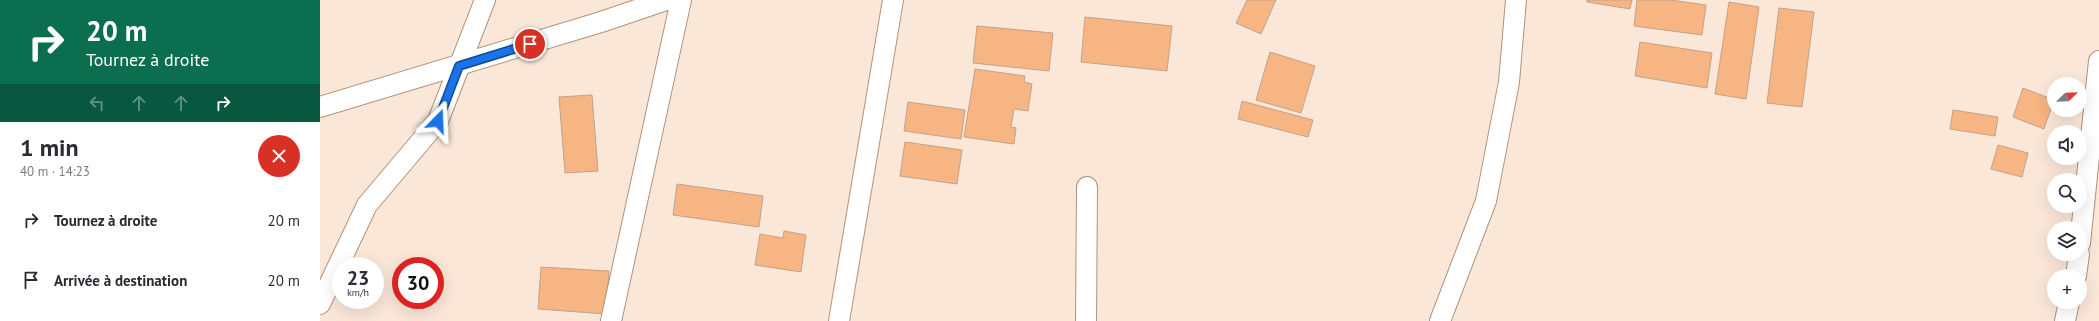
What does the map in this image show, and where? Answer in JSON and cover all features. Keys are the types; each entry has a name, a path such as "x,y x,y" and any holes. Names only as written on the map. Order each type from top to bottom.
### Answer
{"street":[{"path":"320,304 367,205 438,121 485,0"},
{"path":"320,107 459,66 666,0"},
{"path":"611,321 681,0"},
{"path":"839,321 893,0"},
{"path":"1440,321 1486,201 1509,82 1516,0"},
{"path":"2082,221 2099,61"},
{"path":"1086,321 1087,187"},
{"path":"2064,321 2067,309"}],"building":[{"path":"1247,0 1276,0 1261,34 1236,23"},
{"path":"1587,0 1632,0 1630,9 1587,2"},
{"path":"1637,0 1671,0 1706,5 1702,35 1634,26"},
{"path":"1729,2 1759,7 1746,99 1715,94"},
{"path":"1779,8 1814,12 1802,107 1767,103"},
{"path":"1085,17 1172,26 1167,71 1081,62"},
{"path":"977,26 1053,33 1049,71 973,63"},
{"path":"1640,42 1712,53 1707,88 1635,76"},
{"path":"1270,52 1315,66 1301,113 1256,100"},
{"path":"975,69 1025,76 1024,82 1032,84 1028,111 1014,109 1011,127 1016,128 1014,144 964,137"},
{"path":"2023,88 2047,97 2048,117 2044,129 2013,117"},
{"path":"592,95 598,171 565,173 559,97"},
{"path":"1242,101 1313,120 1308,137 1238,119"},
{"path":"908,102 965,110 961,139 904,131"},
{"path":"1953,110 1998,117 1995,136 1950,129"},
{"path":"905,142 962,150 957,184 900,176"},
{"path":"1998,145 2028,153 2022,177 1991,169"},
{"path":"677,184 763,196 759,227 673,215"},
{"path":"784,231 806,235 801,272 755,265 760,234 783,238"},
{"path":"541,267 609,271 606,314 538,309"}],"route":[{"path":"438,121 459,66 530,44"}]}
